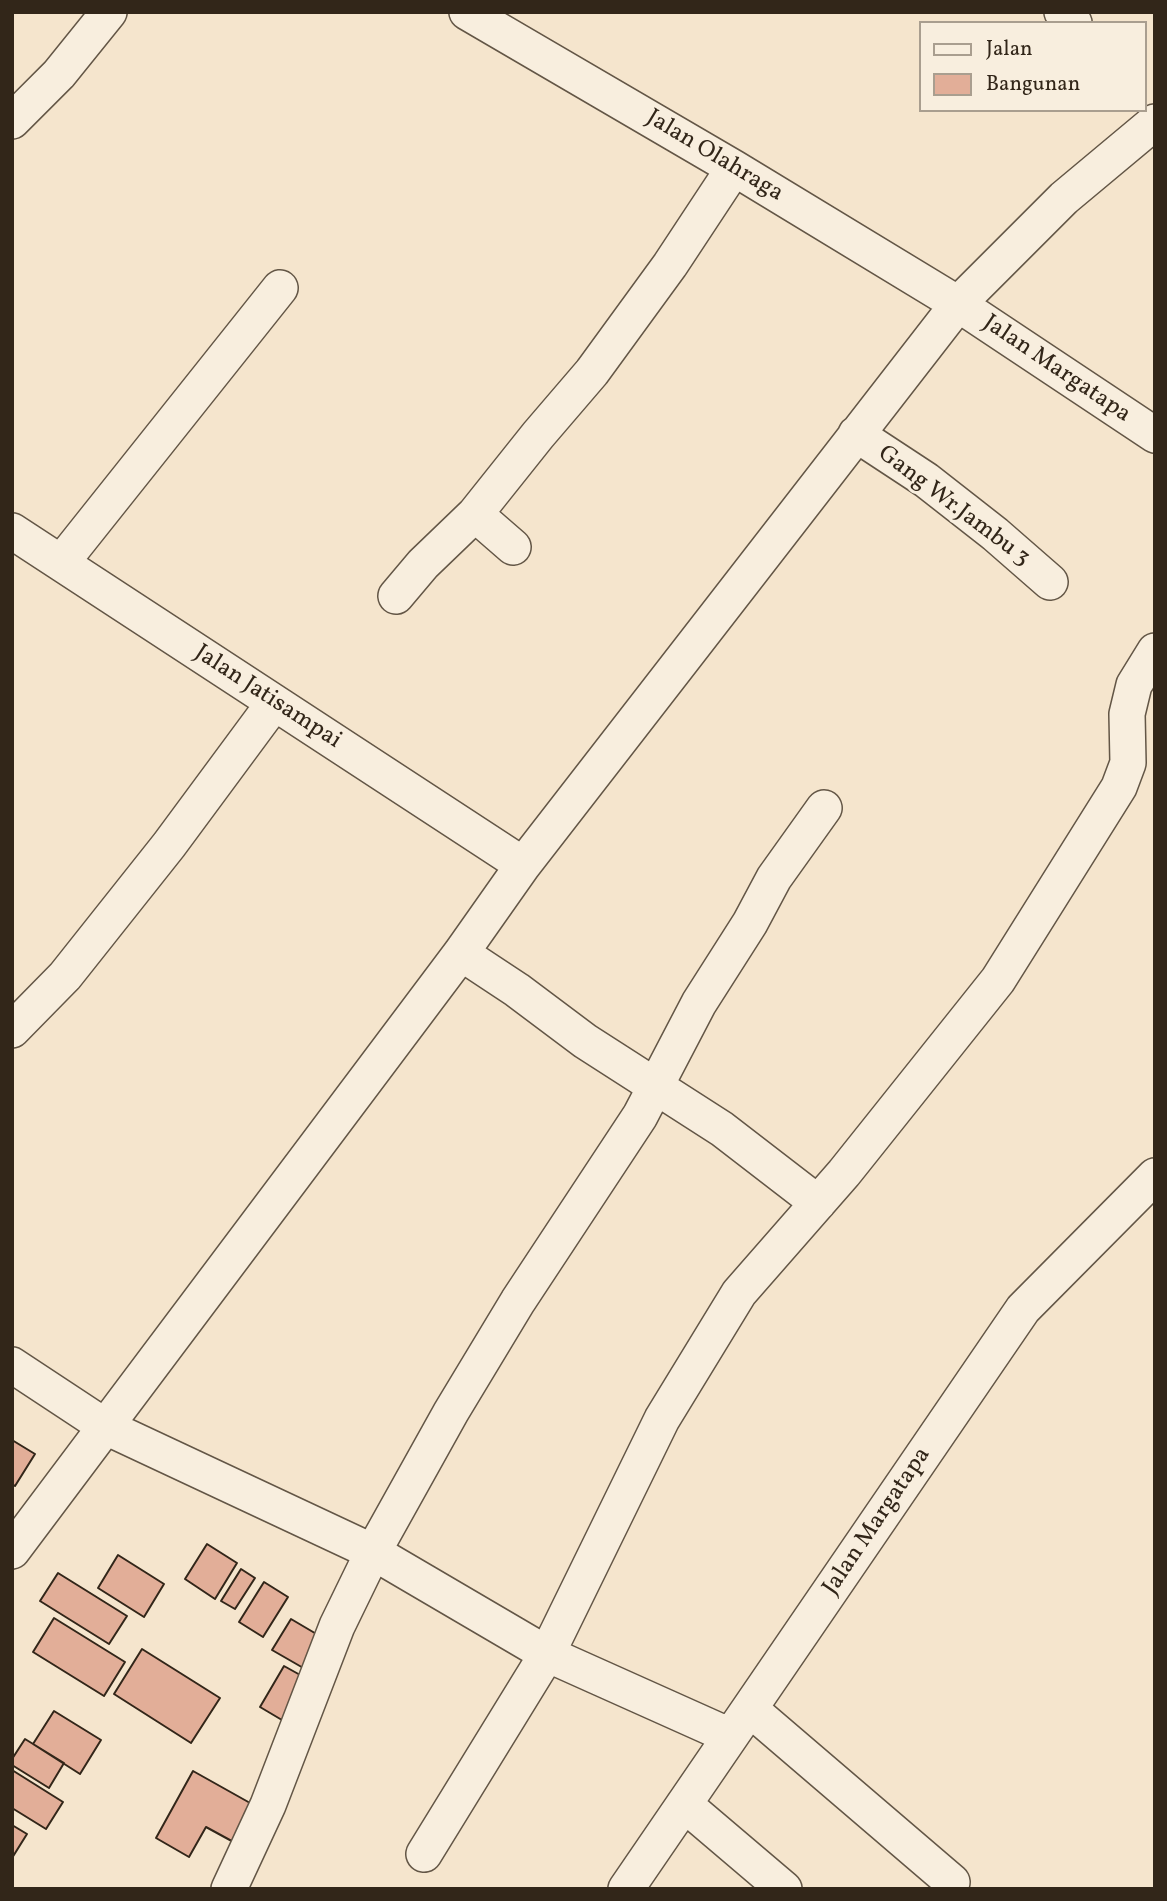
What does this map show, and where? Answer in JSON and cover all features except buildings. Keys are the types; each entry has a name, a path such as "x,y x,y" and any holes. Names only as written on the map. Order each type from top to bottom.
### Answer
{"street":[{"path":"12,121 59,74 109,12"},
{"name":"Jalan Olahraga","path":"467,12 516,25 734,168 958,304"},
{"path":"12,1551 461,953 523,865 958,304 1064,198 1155,122"},
{"path":"396,596 423,564 475,514 592,372 670,265 734,168"},
{"path":"61,563 280,288"},
{"name":"Jalan Margatapa","path":"958,304 1155,435"},
{"name":"Gang Wr.Jambu 3","path":"856,434 926,480 995,534 1049,582"},
{"path":"475,514 513,547"},
{"name":"Jalan Jatisampai","path":"12,531 523,865"},
{"path":"424,1854 547,1654 662,1419 739,1293 818,1203 998,980 1119,787 1128,763 1127,714 1134,685 1155,651"},
{"path":"12,1030 65,976 169,845 274,703"},
{"path":"229,1889 268,1805 338,1626 373,1552 451,1412 518,1301 640,1116 699,1003 750,923 774,878 824,808"},
{"path":"461,953 517,990 585,1041 722,1129 818,1203"},
{"name":"Jalan Margatapa","path":"626,1889 1023,1309 1155,1176"},
{"path":"12,1365 106,1427 373,1552 547,1654 730,1736"},
{"path":"750,1709 952,1882"},
{"path":"684,1804 784,1889"}]}
